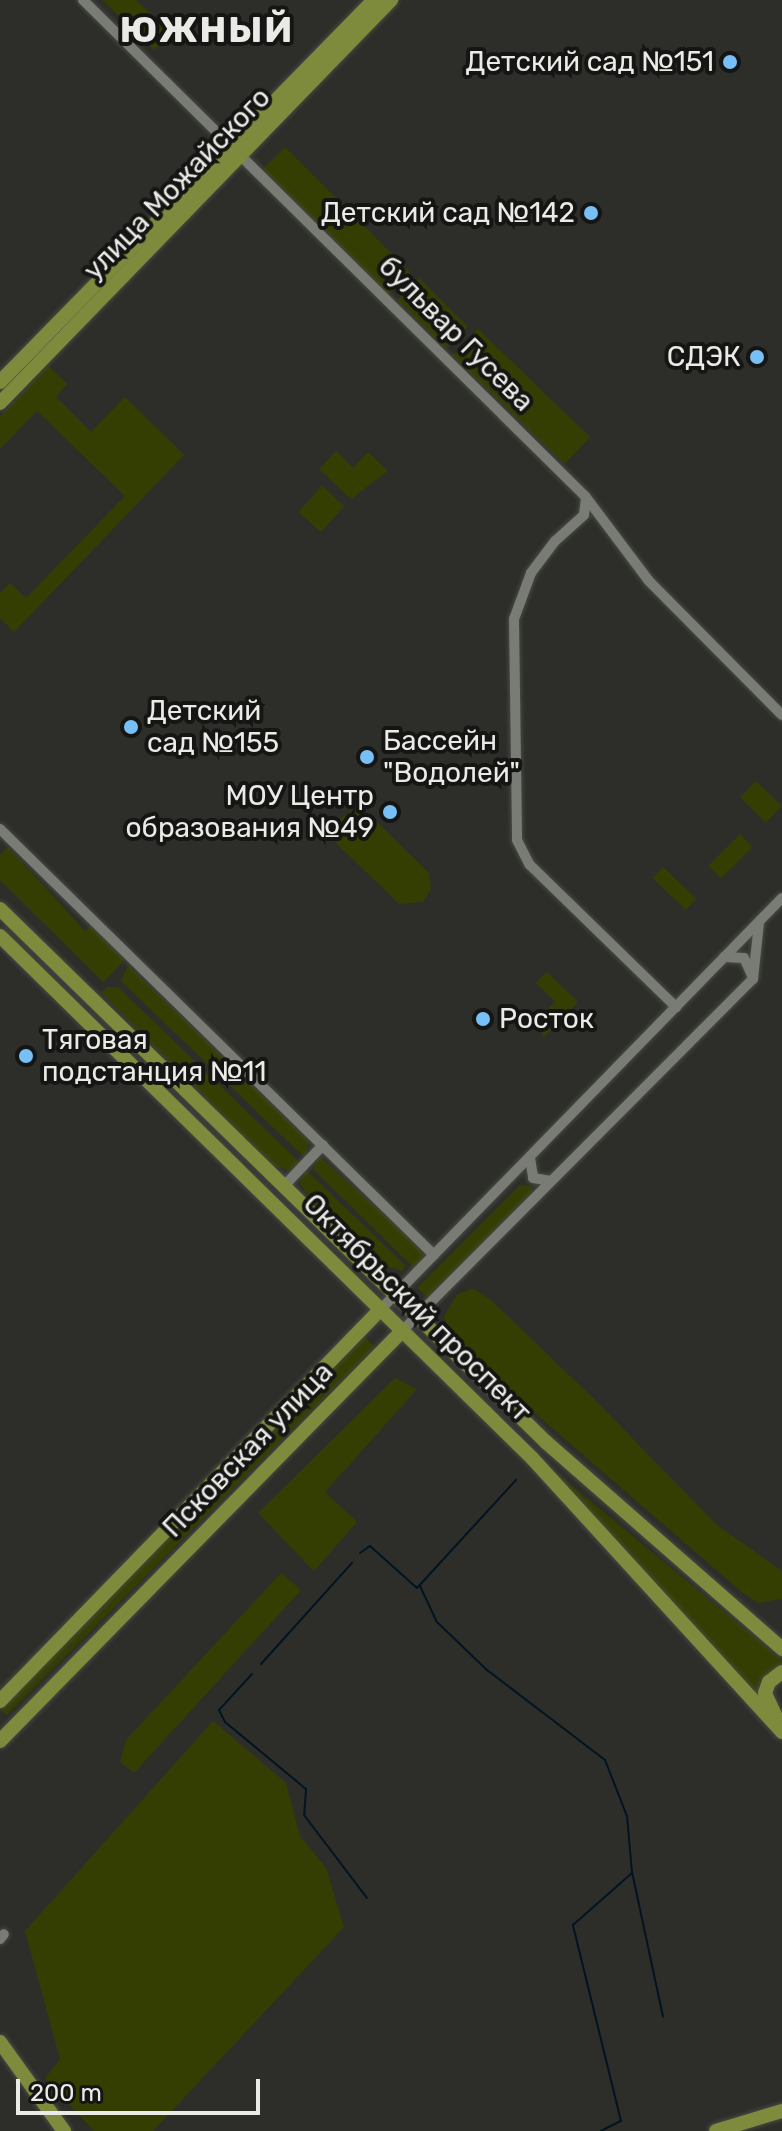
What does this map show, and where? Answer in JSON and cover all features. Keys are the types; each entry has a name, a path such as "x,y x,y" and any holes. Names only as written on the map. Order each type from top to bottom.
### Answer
{"main road":[{"name":"улица Можайского","path":"0,403 374,0"},
{"name":"улица Можайского","path":"0,382 391,0"},
{"name":"Октябрьский проспект","path":"0,909 547,1443 782,1649"},
{"name":"Октябрьский проспект","path":"1,938 532,1458 782,1732"},
{"name":"Псковская улица","path":"0,1701 381,1309"},
{"name":"Псковская улица","path":"0,1741 403,1330"},
{"path":"782,1672 769,1682 765,1697 782,1723"},
{"path":"0,2042 64,2131"},
{"path":"716,2131 782,2111"}],"street":[{"name":"бульвар Гусева","path":"83,0 585,496 649,581 782,715"},
{"path":"585,496 586,512 537,563 514,619 517,840 530,865 676,1007"},
{"path":"0,829 434,1255"},
{"name":"Псковская улица","path":"381,1309 782,898"},
{"path":"753,979 761,920"},
{"path":"724,957 744,958 753,979"},
{"name":"Псковская улица","path":"403,1330 753,979"},
{"path":"283,1187 323,1145"},
{"path":"532,1155 532,1176 553,1180"},
{"path":"509,1178 530,1177 536,1197"}],"green space":[{"path":"102,0 136,0 171,34 154,50"},
{"path":"285,147 411,273 388,296 262,170"},
{"path":"419,278 468,327 446,349 397,300"},
{"path":"478,329 590,437 565,464 452,356"},
{"path":"48,366 67,384 56,397 91,432 125,397 184,455 14,632 0,618 0,593 10,583 26,598 125,496 37,411 0,449 0,416"},
{"path":"336,451 353,468 368,452 388,471 351,499 319,469"},
{"path":"322,486 344,506 321,532 299,512"},
{"path":"756,781 782,806 766,823 740,798"},
{"path":"355,809 370,815 429,873 431,889 423,902 399,904 336,843 335,822"},
{"path":"740,834 753,847 721,879 708,866"},
{"path":"8,847 85,931 91,926 125,960 103,982 0,880 0,855"},
{"path":"663,867 696,899 686,910 653,878"},
{"path":"128,965 304,1136 309,1142 305,1158 121,981"},
{"path":"547,972 578,1002 543,1038 541,1016 555,1002 536,983"},
{"path":"107,987 118,987 300,1163 291,1170 275,1167 101,993"},
{"path":"319,1156 423,1250 424,1261 415,1269 313,1169"},
{"path":"305,1169 405,1265 403,1271 375,1263 313,1203 300,1183"},
{"path":"520,1185 532,1186 532,1192 428,1298 417,1288"},
{"path":"472,1288 491,1300 596,1401 717,1525 782,1571 782,1599 758,1603 743,1593 465,1353 450,1335 444,1316 457,1295"},
{"path":"365,1337 375,1347 6,1715 0,1709 0,1702"},
{"path":"395,1378 417,1389 325,1492 357,1522 314,1571 258,1513"},
{"path":"553,1470 782,1660 782,1666 763,1680 759,1698"},
{"path":"281,1573 301,1590 134,1773 120,1762 126,1740"},
{"path":"213,1721 286,1783 300,1836 326,1868 344,1927 153,2131 94,2131 45,2078 60,2059 25,1931"}],"waterway":[{"path":"360,1553 370,1546 417,1588 516,1480"},
{"path":"261,1664 352,1563"},
{"path":"420,1586 436,1621 487,1670 605,1760 627,1816 632,1872 663,2017"},
{"path":"252,1674 219,1710 225,1722 306,1789 304,1815 367,1898"},
{"path":"601,2131 621,2121 573,1925 632,1873"}],"place":[{"name":"Детский сад №151","path":"730,62"},
{"name":"Детский сад №142","path":"591,213"},
{"name":"СДЭК","path":"757,357"},
{"name":"Детский сад №155","path":"131,727"},
{"name":"Бассейн \"Водолей\"","path":"367,757"},
{"name":"МОУ Центр образования №49","path":"390,812"},
{"name":"Росток","path":"483,1019"},
{"name":"Тяговая подстанция №11","path":"26,1056"}],"district":[{"name":"ЮЖНЫЙ","path":"207,30"}]}
